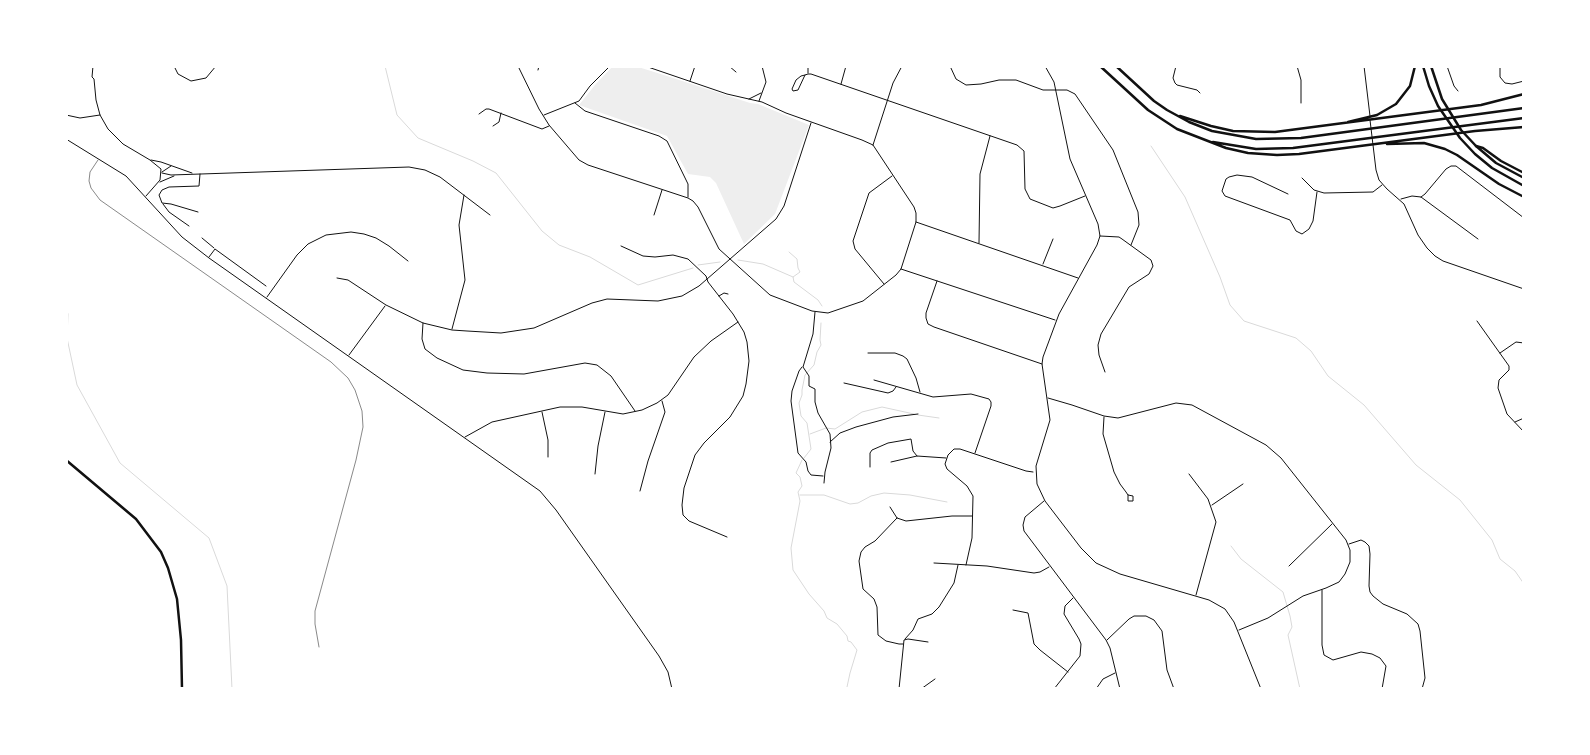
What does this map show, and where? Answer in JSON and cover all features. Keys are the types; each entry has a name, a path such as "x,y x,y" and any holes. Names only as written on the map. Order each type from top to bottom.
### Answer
{"highway":[{"path":"1100,66 1156,116 1178,129 1226,148 1248,153 1299,154 1475,131 1524,128"},
{"path":"1116,66 1132,83 1167,110 1189,122 1212,131 1256,139 1301,138 1524,108"},
{"path":"1324,126 1377,115 1390,109 1406,93 1413,78 1415,66"},
{"path":"1423,66 1438,106 1460,138 1474,154 1492,168 1524,186"},
{"path":"1431,66 1438,90 1446,107 1461,130 1496,163 1524,178"},
{"path":"1167,110 1192,121 1233,131 1275,132 1463,107 1524,94"},
{"path":"1205,140 1240,147 1274,149 1314,146 1524,118"},
{"path":"1378,144 1424,143 1445,149 1499,184 1524,197"},
{"path":"1476,146 1483,148 1501,161 1524,173"},
{"path":"66,460 136,519 161,552 177,599 181,640 182,689"}],"street":[{"path":"93,66 94,89 100,116 113,135 123,144 150,160 165,175 409,166 432,173 449,183 490,215"},
{"path":"174,66 182,77 196,81 206,78 216,66"},
{"path":"518,66 543,115 575,156 584,163 688,198 698,207 716,245 770,295 815,312 828,313 868,299 896,275 900,269 916,222 916,213 914,207 872,145 759,101 645,66"},
{"path":"538,70 539,66"},
{"path":"543,115 575,103 610,66"},
{"path":"690,81 695,66"},
{"path":"729,66 736,72"},
{"path":"759,101 766,82 762,66"},
{"path":"808,66 808,74"},
{"path":"841,84 846,66"},
{"path":"872,145 902,66"},
{"path":"950,66 956,79 966,85 999,80 1016,80 1043,90 1070,91 1075,94 1115,154 1139,217 1139,225 1132,245"},
{"path":"1045,66 1054,82 1070,159 1098,224 1100,236 1097,245 1056,320 1045,350 1042,364 1048,398 1050,425 1035,472 1037,484 1045,501 1081,548 1096,563 1120,574 1218,604 1225,609 1238,630 1261,689"},
{"path":"1176,66 1173,78 1175,83 1182,87 1197,90 1200,93"},
{"path":"1298,66 1301,80 1301,103"},
{"path":"1364,66 1374,152 1378,176 1382,185 1406,207 1418,235 1435,256 1443,261 1524,289"},
{"path":"1447,66 1454,86 1458,91"},
{"path":"1500,66 1500,78 1505,83 1512,84 1524,81"},
{"path":"805,75 798,90 793,91 796,80 805,75 808,74 1017,145 1024,151 1025,189 1030,199 1053,208 1086,196"},
{"path":"748,99 762,92"},
{"path":"575,103 585,111 667,140 688,184 688,198"},
{"path":"478,114 488,109 542,129 550,125"},
{"path":"493,126 499,122 501,113"},
{"path":"66,115 80,118 100,116"},
{"path":"337,278 343,278 352,282 386,306 423,323 452,330 501,332 534,328 583,306 599,301 620,299 658,301 673,298 691,292 780,215 811,122"},
{"path":"979,243 980,174 991,135"},
{"path":"66,139 126,176 182,237 209,258 534,486 547,498 659,656 668,672 672,689"},
{"path":"150,160 195,174"},
{"path":"146,196 158,183 162,172 171,165"},
{"path":"1421,197 1446,169 1456,166 1524,218"},
{"path":"189,226 169,212 159,195 162,190 169,188 199,186 200,174"},
{"path":"158,183 177,175"},
{"path":"1288,194 1252,177 1237,175 1226,180 1222,191 1225,196 1290,220 1296,231 1302,234 1309,229 1313,221 1317,192"},
{"path":"885,285 855,249 853,241 869,192 893,176"},
{"path":"1302,178 1317,192 1373,192 1382,185"},
{"path":"654,215 662,189"},
{"path":"452,330 465,280 459,225 464,195"},
{"path":"1400,200 1412,196 1421,197 1478,239"},
{"path":"162,203 198,212"},
{"path":"916,222 1079,278"},
{"path":"914,227 922,224"},
{"path":"266,298 297,255 308,244 326,236 351,232 364,234 390,246 408,261"},
{"path":"1100,236 1118,237 1151,260 1153,266 1152,271 1129,287 1101,334 1098,345 1099,355 1105,372"},
{"path":"202,238 266,286"},
{"path":"1042,265 1053,239"},
{"path":"621,246 643,256 673,255 683,257 692,262 706,276 744,332 749,352 749,370 746,384 734,412 695,456 684,488 682,508 683,515 692,523 727,537"},
{"path":"209,258 215,249"},
{"path":"900,269 1056,320"},
{"path":"937,281 926,313 928,324 1042,364"},
{"path":"719,296 724,293 728,294"},
{"path":"349,356 386,306"},
{"path":"815,312 812,334 803,367 799,371 792,391 792,400 798,453 806,462 811,475 824,476"},
{"path":"1477,321 1510,368 1499,380 1498,388 1505,410 1524,432"},
{"path":"465,437 478,428 492,422 569,406 623,414 635,412 662,401 674,388 694,357 711,341 738,322"},
{"path":"423,323 422,339 425,349 437,358 463,370 524,374 585,363 597,365 607,371 635,412"},
{"path":"1500,353 1516,342 1524,343"},
{"path":"868,353 895,353 903,356 916,378 920,394"},
{"path":"803,367 809,376 809,386 815,389 816,406 830,434 830,452 824,483"},
{"path":"874,380 936,397 965,394 977,395 991,400 991,406 975,453"},
{"path":"844,383 888,393 897,386"},
{"path":"1048,398 1104,416 1118,418 1176,403 1185,403 1200,408 1275,452 1348,544 1350,562 1345,574 1338,582 1303,596 1268,618 1238,630"},
{"path":"640,491 665,412 662,401"},
{"path":"542,411 548,440 548,457"},
{"path":"595,474 605,411"},
{"path":"830,443 837,435 856,427 889,417 918,414"},
{"path":"1104,416 1103,437 1116,478 1128,495"},
{"path":"1514,422 1524,418"},
{"path":"870,467 870,454 872,450 888,443 911,439 913,450 917,456"},
{"path":"966,565 972,543 973,516 971,490 947,468 945,464 946,458 957,449 975,453 1026,471 1035,472"},
{"path":"891,462 917,456 946,458"},
{"path":"1189,474 1206,495 1211,505 1216,525 1195,596"},
{"path":"1211,505 1243,484"},
{"path":"1045,501 1027,514 1023,522 1025,534 1106,640 1120,689"},
{"path":"890,507 897,518 910,521 952,516 973,516"},
{"path":"897,518 875,541 864,548 859,561 863,589 874,599 877,607 878,635 886,641 903,644"},
{"path":"1289,566 1333,524"},
{"path":"1348,544 1361,540 1369,546 1369,589 1373,596 1383,604 1407,614 1418,624 1425,678 1422,689"},
{"path":"934,563 1034,573 1040,572 1049,566"},
{"path":"899,689 903,644 920,618 932,614 939,608 954,582 958,564"},
{"path":"1322,590 1322,645 1324,655 1333,660 1361,652 1380,658 1386,666 1382,689"},
{"path":"1054,689 1078,660 1081,650 1079,639 1064,614 1065,606 1074,598"},
{"path":"1014,610 1029,614 1034,644 1068,672"},
{"path":"1106,640 1134,616 1146,616 1154,620 1162,631 1167,670 1174,689"},
{"path":"906,639 928,642"},
{"path":"1096,689 1103,679 1116,672"},
{"path":"921,689 935,679"}],"lane":[{"path":"99,159 90,172 89,181 91,188 100,200 331,362 348,378 355,390 362,411 363,427 356,460 315,611 319,647"}],"shaded area":[{"path":"613,66 635,66 758,104 809,125 775,214 744,244 716,183 710,177 688,174 667,136 579,105"}],"waterway":[{"path":"385,66 397,115 418,138 473,161 496,173 542,231 559,245 590,257 638,285 693,268"},
{"path":"1151,146 1185,197 1220,277 1230,305 1244,321 1296,338 1311,351 1328,376 1364,405 1416,465 1460,500 1492,540 1500,559 1515,571 1524,584"},
{"path":"789,252 797,259 800,272 793,277 794,282 818,300 822,306"},
{"path":"738,260 763,264 793,277"},
{"path":"698,265 720,262"},
{"path":"66,308 68,314 67,338 77,385 120,463 209,538 227,586 232,689"},
{"path":"804,458 811,449 807,423 801,416 799,403 805,375 814,365 821,345 821,323"},
{"path":"810,434 826,428 835,429 862,412 882,407 914,414"},
{"path":"918,415 939,418"},
{"path":"802,460 796,473 800,477 802,486 798,492 800,501 791,548 793,570 809,594 824,611 827,618 837,624 847,636 848,641 857,650 850,673 848,689"},
{"path":"800,495 824,495 850,504 858,503 871,496 884,493 910,495 947,502"},
{"path":"1231,546 1241,559 1283,592 1292,627 1288,635 1300,689"}]}
